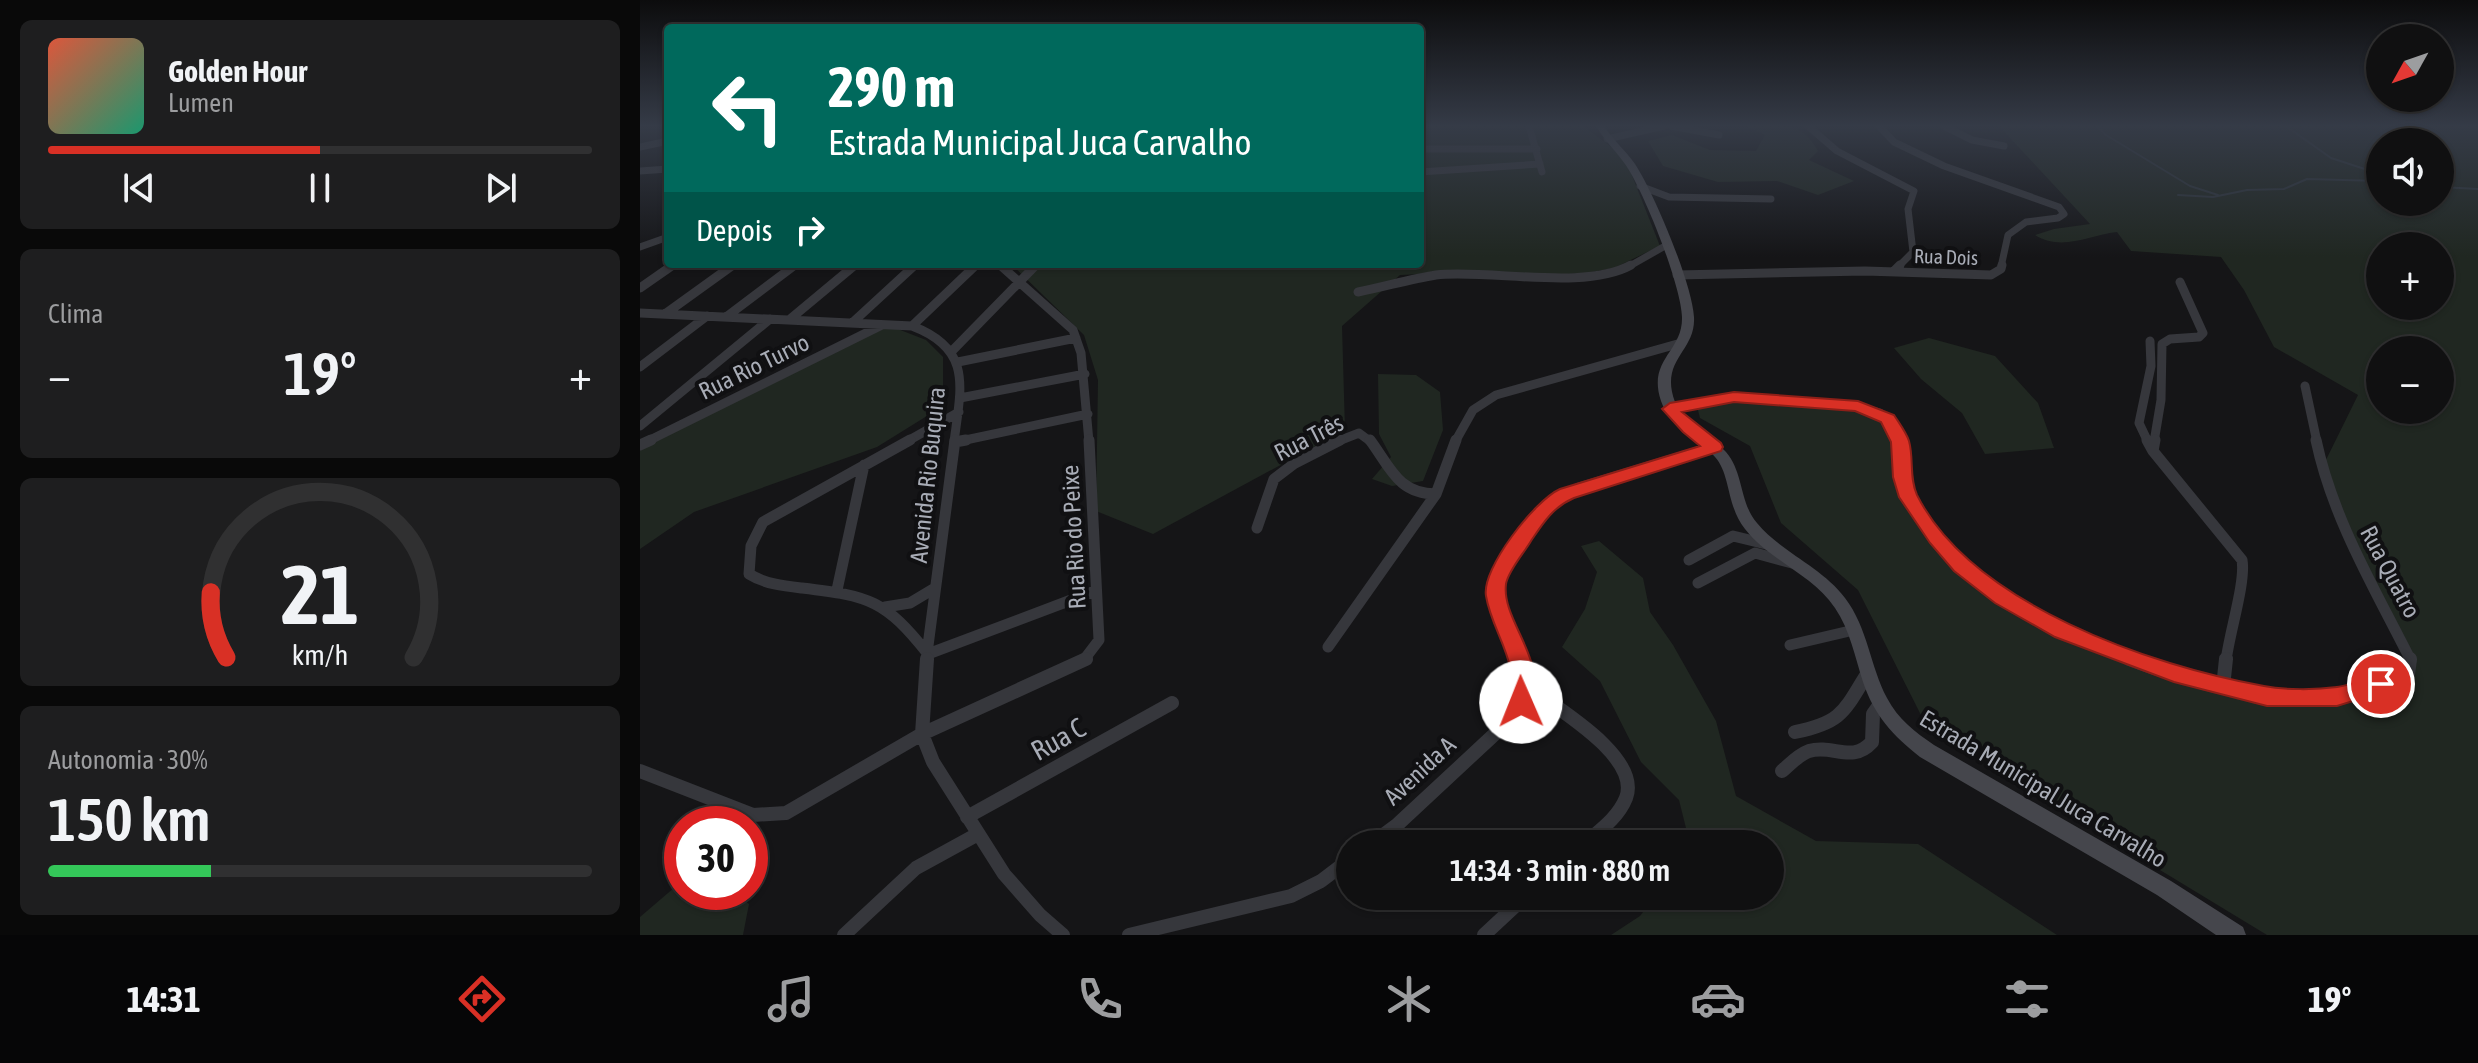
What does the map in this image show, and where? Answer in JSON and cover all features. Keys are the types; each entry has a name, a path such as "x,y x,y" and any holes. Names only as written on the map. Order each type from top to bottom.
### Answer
{"street":[{"path":"1424,172 1492,170"},
{"path":"1633,170 1677,275 1688,319 1681,343 1664,365 1663,377 1670,409"},
{"path":"1873,170 1914,191 1908,209 1913,252 1893,271"},
{"name":"Rua Dois","path":"1677,275 1893,271 1991,275 2001,269 2008,235 2026,222 2058,218 2064,214 2061,207 2048,201 1986,185 1946,170"},
{"path":"1640,186 1669,197 1771,199"},
{"path":"640,247 664,238"},
{"path":"1358,292 1438,275 1524,278 1607,274 1638,262 1665,246"},
{"path":"640,288 668,268"},
{"path":"665,314 728,268"},
{"path":"726,317 791,268"},
{"path":"789,320 851,268"},
{"path":"852,323 912,268"},
{"path":"912,326 973,268"},
{"name":"Rua Rio do Peixe","path":"640,771 753,815 770,816 805,804 922,734 1070,669 1088,658 1099,640 1085,374 1076,338 1062,318 1004,268"},
{"path":"642,314 912,326 939,338 953,350 1033,268"},
{"path":"2153,451 2161,400 2162,344 2170,339 2199,337 2203,333 2180,282"},
{"path":"640,367 707,316"},
{"path":"640,426 770,319"},
{"name":"Rua Rio Turvo","path":"640,445 885,324"},
{"path":"958,362 1076,338"},
{"path":"2150,341 2151,366 2139,423 2153,451 2242,560 2244,571 2229,631 2223,687"},
{"path":"1328,647 1436,494 1458,435 1473,410 1486,399 1681,343"},
{"name":"Avenida Rio Buquira","path":"922,734 921,709 959,412 958,362 953,350"},
{"path":"960,398 1085,374"},
{"name":"Rua Quatro","path":"1670,409 1734,397 1858,406 1879,413 1888,418 1898,434 1902,477 1909,497 1937,538 1973,575 2019,608 2062,631 2134,660 2223,687 2267,696 2317,699 2397,679 2408,674 2411,668 2410,654 2342,527 2322,468 2305,386"},
{"name":"Estrada Municipal Juca Carvalho","path":"1670,409 1714,447 1730,469 1738,511 1768,544 1835,596 1854,630 1880,704 1896,728 1910,741 2164,888 2235,935"},
{"path":"959,412 763,522 757,529 747,567 753,578 763,582 837,590 885,607 906,626 928,654 1095,591"},
{"path":"955,442 1088,414"},
{"name":"Rua Três","path":"1257,528 1265,518 1269,486 1279,473 1359,433 1367,436 1405,488 1423,494 1436,494"},
{"path":"1600,830 1617,815 1625,802 1629,786 1626,773 1607,749 1524,684 1520,663 1497,598 1496,581 1538,514 1556,498 1714,447"},
{"path":"837,590 864,465"},
{"path":"1689,560 1726,537 1738,536 1768,544"},
{"path":"1698,583 1755,553 1794,563"},
{"path":"885,607 910,603 935,588"},
{"path":"1790,645 1854,630"},
{"path":"1795,732 1839,720 1852,705 1867,674"},
{"name":"Avenida A","path":"1390,830 1512,718 1521,702 1524,684"},
{"name":"Rua C","path":"967,817 1172,703"},
{"path":"1782,771 1803,753 1813,750 1825,749 1854,756 1862,753 1872,742 1873,714 1880,704"},
{"path":"922,734 933,762 1004,874 1040,915 1063,935"},
{"path":"844,935 916,868 978,834"},
{"path":"1129,935 1291,896 1336,870"},
{"path":"1484,935 1511,910"}],"shaded area":[{"path":"1424,170 1630,170 1660,246 1614,268 1587,273 1510,277 1464,272 1400,275 1342,326 1345,430 1153,534 1096,511 1098,380 1084,335 1015,268 1424,268"},
{"path":"1675,170 1830,170 1854,181 1818,195 1777,181 1718,182"},
{"path":"2040,170 2366,170 2366,216 2454,216 2454,170 2478,170 2478,935 2267,935 1928,729 1858,590 1781,523 1750,446 1700,418 1696,402 1734,397 1858,406 1879,413 1900,442 1909,497 1984,584 2089,643 2223,687 2356,691 2411,661 2322,468 2358,395 2274,347 2244,290 2221,257 2131,251 2117,232 2065,242 2045,240 2035,235 2090,224"},
{"path":"885,324 926,340 943,357 943,406 877,447 694,512 640,549 640,445"},
{"path":"1929,338 1995,356 2038,403 2054,448 1985,454 1962,413 1921,379 1894,348"},
{"path":"1378,374 1416,375 1440,392 1443,430 1423,481 1392,486 1372,479 1391,457 1379,434"},
{"path":"1599,541 1643,578 1650,612 1673,645 1716,721 1736,796 1816,841 1918,844 2057,935 1611,935 1644,910 1784,910 1784,830 1686,830 1679,800 1641,762 1600,681 1562,647 1585,609 1597,572 1581,546"},
{"path":"664,896 664,910 748,910 743,935 640,935 640,917"}],"waterway":[{"path":"2163,170 2190,186 2218,195"},
{"path":"2178,195 2213,197 2247,190 2284,189 2307,179 2366,181"},
{"path":"2454,188 2478,189"}],"route":[{"path":"1521,702 1524,684 1520,663 1495,591 1500,571 1538,514 1556,498 1567,493 1714,447 1670,409 1734,397 1858,406 1888,418 1900,442 1902,477 1909,497 1950,554 2002,597 2062,631 2174,673 2267,696 2317,699 2381,684"}]}
